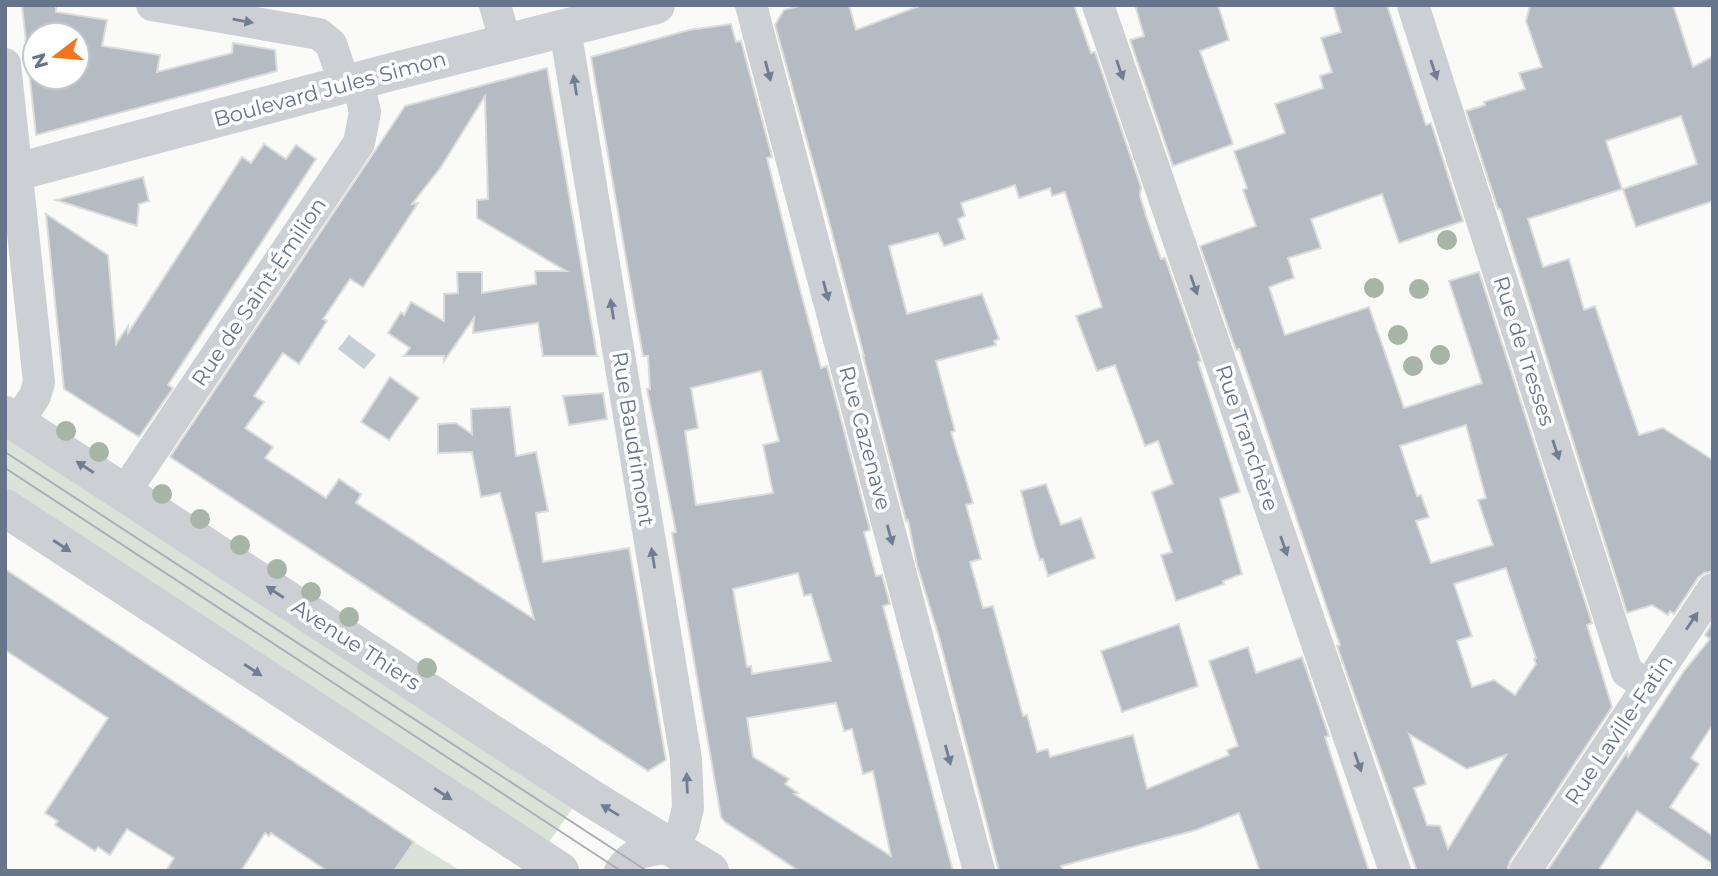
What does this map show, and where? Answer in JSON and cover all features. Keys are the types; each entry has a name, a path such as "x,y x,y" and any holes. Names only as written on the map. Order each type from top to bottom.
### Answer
{"street":[{"name":"Rue de Saint-Émilion","path":"124,493 359,144 365,112 331,44 319,34 152,5"},
{"path":"495,5 506,44"},
{"name":"Boulevard Jules Simon","path":"11,173 656,5"},
{"name":"Rue Cazenave","path":"751,5 979,871"},
{"name":"Rue Tranchère","path":"1098,5 1395,871"},
{"name":"Rue de Tresses","path":"1413,5 1627,672 1648,687"},
{"name":"Rue Baudrimont","path":"565,29 686,759 688,808 683,828 672,847"},
{"path":"5,64 11,173 39,382 35,396 11,419"},
{"name":"Avenue Thiers","path":"11,419 592,799 710,871"},
{"path":"5,508 560,871"},
{"name":"Rue Laville-Fatin","path":"1525,871 1713,589"},
{"path":"620,871 628,858 640,852 672,847"}],"shaded area":[{"path":"349,335 376,355 364,369 338,349"},
{"path":"5,432 574,806 547,845 5,488"},
{"path":"414,842 461,871 395,871"}],"building":[{"path":"22,5 56,5 56,12 107,20 102,46 160,55 157,72 232,53 233,43 275,50 277,71 36,135 31,91 91,91 91,21 24,21"},
{"path":"802,5 849,5 856,30 922,5 1074,5 1091,53 1095,52 1141,187 1140,196 1147,219 1161,259 1165,258 1201,361 1198,362 1240,492 1220,499 1242,574 1223,581 1224,584 1176,601 1161,555 1172,552 1152,492 1173,484 1158,441 1145,446 1115,365 1097,371 1076,316 1102,307 1065,192 1052,196 1050,188 1019,198 1015,185 961,203 965,216 958,219 965,239 944,246 938,233 889,246 907,314 982,294 999,339 994,341 996,345 936,361 955,431 951,432 973,503 966,505 981,559 970,562 983,608 993,606 1023,716 1027,715 1037,752 1048,749 1050,757 1133,735 1147,789 1229,755 1227,750 1238,746 1209,661 1248,647 1256,673 1302,657 1329,736 1325,737 1369,871 1260,871 1239,813 1196,830 1061,866 1063,871 999,871 775,25 784,10"},
{"path":"1135,5 1218,5 1229,40 1200,51 1233,144 1173,166 1130,40 1144,36"},
{"path":"1333,5 1387,5 1426,125 1431,123 1463,221 1399,243 1382,194 1311,219 1321,248 1288,258 1294,278 1269,287 1285,335 1369,307 1404,408 1482,383 1449,281 1479,272 1592,623 1587,625 1612,707 1510,861 1507,871 1417,871 1337,646 1340,645 1239,349 1236,350 1200,246 1256,226 1243,190 1247,188 1234,151 1285,133 1275,104 1323,88 1320,76 1332,72 1321,38 1341,32","holes":["1466,425 1486,498 1478,500 1493,545 1431,563 1416,521 1429,517 1421,495 1417,496 1400,446","1506,568 1536,658 1536,664 1515,695 1494,680 1472,687 1457,641 1472,636 1454,584","1409,734 1467,769 1506,755 1448,849 1440,826 1427,825 1414,788 1426,784"]},
{"path":"1530,5 1673,5 1693,67 1713,56 1713,201 1636,227 1623,189 1697,164 1681,116 1606,141 1622,189 1528,219 1543,267 1569,259 1584,310 1595,306 1639,435 1663,428 1713,460 1713,571 1698,578 1674,614 1670,611 1668,615 1652,605 1627,613 1500,209 1466,111 1485,105 1484,102 1525,89 1519,73 1542,67 1526,21"},
{"path":"731,24 736,42 741,41 772,157 767,158 793,263 821,368 827,366 870,530 864,532 876,576 882,575 890,604 883,606 953,871 799,871 721,817 672,533 676,532 647,389 650,389 648,356 643,356 591,57 689,30","holes":["761,371 779,441 763,445 773,493 696,505 685,431 698,428 691,388","798,573 804,596 811,594 831,661 752,674 751,666 747,667 733,589","836,703 844,731 852,729 863,774 873,771 891,856 794,794 798,793 785,784 789,779 753,757 747,718"]},
{"path":"547,68 597,356 543,356 538,323 473,333 474,318 444,361 444,356 404,356 410,348 388,333 401,312 404,315 411,302 444,321 444,294 458,293 457,272 482,272 482,293 536,284 535,271 566,271 477,218 477,200 488,199 485,96 441,167 412,204 418,203 363,287 350,279 323,319 327,321 299,364 283,353 254,396 264,402 245,428 273,447 265,458 326,498 339,479 361,494 356,503 534,619 500,493 481,497 472,452 438,453 438,424 456,423 472,434 471,409 510,407 516,456 536,452 548,511 536,513 543,562 629,548 666,760 648,771 170,457 405,106"},
{"path":"264,144 286,159 296,145 316,159 168,385 173,388 139,437 64,389 46,214 108,255 116,344 128,326 128,333 242,157 251,163"},
{"path":"143,177 149,201 139,204 137,226 56,200"},
{"path":"390,377 419,398 389,440 361,422"},
{"path":"603,393 607,419 569,425 563,396"},
{"path":"1046,484 1061,525 1081,518 1095,558 1048,576 1035,545 1021,491"},
{"path":"5,569 414,842 394,871 327,871 271,833 269,836 265,833 241,871 166,871 174,858 127,829 110,855 98,847 95,851 55,825 58,821 45,813 108,718 5,650"},
{"path":"1713,622 1713,724 1691,758 1699,764 1670,807 1713,836 1713,864 1637,811 1598,871 1547,871 1627,752 1628,757 1684,671 1710,639 1705,635"},
{"path":"1179,624 1198,686 1122,712 1101,651"}],"tram line":[{"path":"5,452 647,871"},
{"path":"5,468 621,871"}]}
